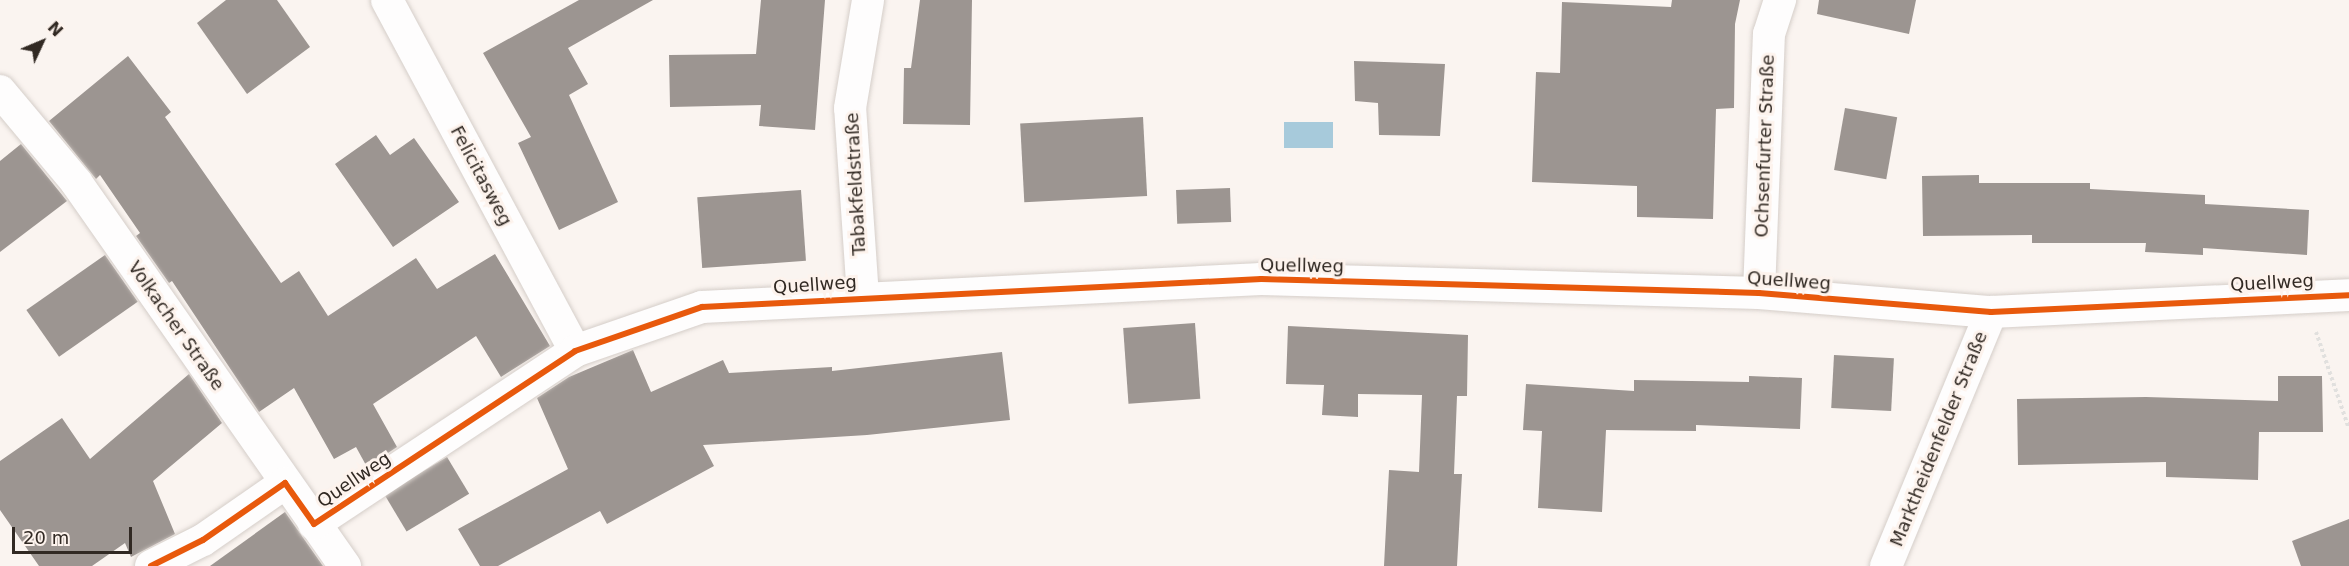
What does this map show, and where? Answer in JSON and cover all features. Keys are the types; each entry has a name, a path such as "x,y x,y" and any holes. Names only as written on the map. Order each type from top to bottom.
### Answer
{"street":[{"name":"Felicitasweg","path":"387,0 575,351"},
{"name":"Tabakfeldstraße","path":"863,297 850,108 868,0"},
{"name":"Ochsenfurter Straße","path":"1759,293 1769,34 1780,0"},
{"name":"Volkacher Straße","path":"0,91 76,182 345,566"},
{"name":"Quellweg","path":"314,524 575,351 702,308 863,297 1261,279 1759,293 1991,312 2349,294"},
{"name":"Marktheidenfelder Straße","path":"1886,566 1991,312"},
{"path":"151,566 203,540 285,483"}],"path":[{"path":"2305,297 2349,429"}],"water":[{"path":"1284,122 1333,122 1333,148 1284,148"}],"building":[{"path":"226,0 277,0 310,47 247,94 197,23"},
{"path":"579,0 653,0 568,48 588,84 569,95 618,202 559,230 518,143 531,137 483,53"},
{"path":"761,0 825,0 815,130 759,126 761,105 670,107 669,55 756,54"},
{"path":"920,0 972,0 970,125 903,124 904,68 911,68"},
{"path":"1672,0 1740,0 1735,24 1734,108 1716,109 1713,219 1637,217 1637,186 1532,182 1536,72 1560,73 1562,2 1671,7"},
{"path":"1819,0 1916,0 1909,34 1817,14"},
{"path":"128,56 171,112 165,117 281,283 299,271 328,316 416,258 437,289 495,254 550,346 501,377 476,336 373,404 397,447 367,467 356,447 334,459 294,388 259,412 172,281 169,283 136,236 140,233 100,175 96,179 49,121"},
{"path":"1354,61 1445,64 1440,136 1379,135 1378,103 1355,101"},
{"path":"1845,108 1897,117 1886,179 1834,170"},
{"path":"1143,117 1147,196 1024,202 1020,123"},
{"path":"376,135 390,155 414,138 459,202 393,247 335,164"},
{"path":"21,144 67,201 0,252 0,161"},
{"path":"1979,175 1979,183 2090,183 2090,189 2205,195 2205,204 2309,210 2307,255 2203,248 2203,255 2145,252 2146,243 2032,243 2032,235 1923,236 1922,176"},
{"path":"1230,188 1231,222 1177,224 1176,190"},
{"path":"801,190 806,261 702,268 697,197"},
{"path":"105,255 138,302 59,357 26,310"},
{"path":"1195,323 1200,399 1128,404 1123,328"},
{"path":"1288,326 1468,335 1467,396 1457,396 1454,474 1462,474 1457,566 1384,566 1389,470 1419,472 1422,395 1358,394 1358,417 1322,415 1324,385 1286,384"},
{"path":"633,350 651,392 723,360 729,373 832,367 832,371 1002,352 1010,420 867,435 703,445 714,466 607,524 600,511 498,566 480,566 458,529 568,469 537,398 569,377"},
{"path":"1834,355 1894,358 1891,411 1831,408"},
{"path":"189,374 222,423 153,481 175,534 131,557 125,543 92,566 39,566 0,510 0,461 62,418 90,459"},
{"path":"1749,376 1802,378 1800,429 1696,425 1696,431 1606,430 1602,512 1538,508 1542,431 1523,430 1526,384 1634,391 1634,380 1749,382"},
{"path":"2278,376 2322,376 2323,432 2259,432 2258,480 2166,477 2166,462 2018,465 2017,399 2146,397 2278,401"},
{"path":"447,457 469,494 407,531 384,495"},
{"path":"285,512 323,566 210,566"},
{"path":"2349,519 2349,566 2301,566 2292,541"}],"cycle path":[{"path":"151,566 203,540 285,483 314,524 575,351 702,307 1261,279 1759,293 1991,312 2349,295"}]}
